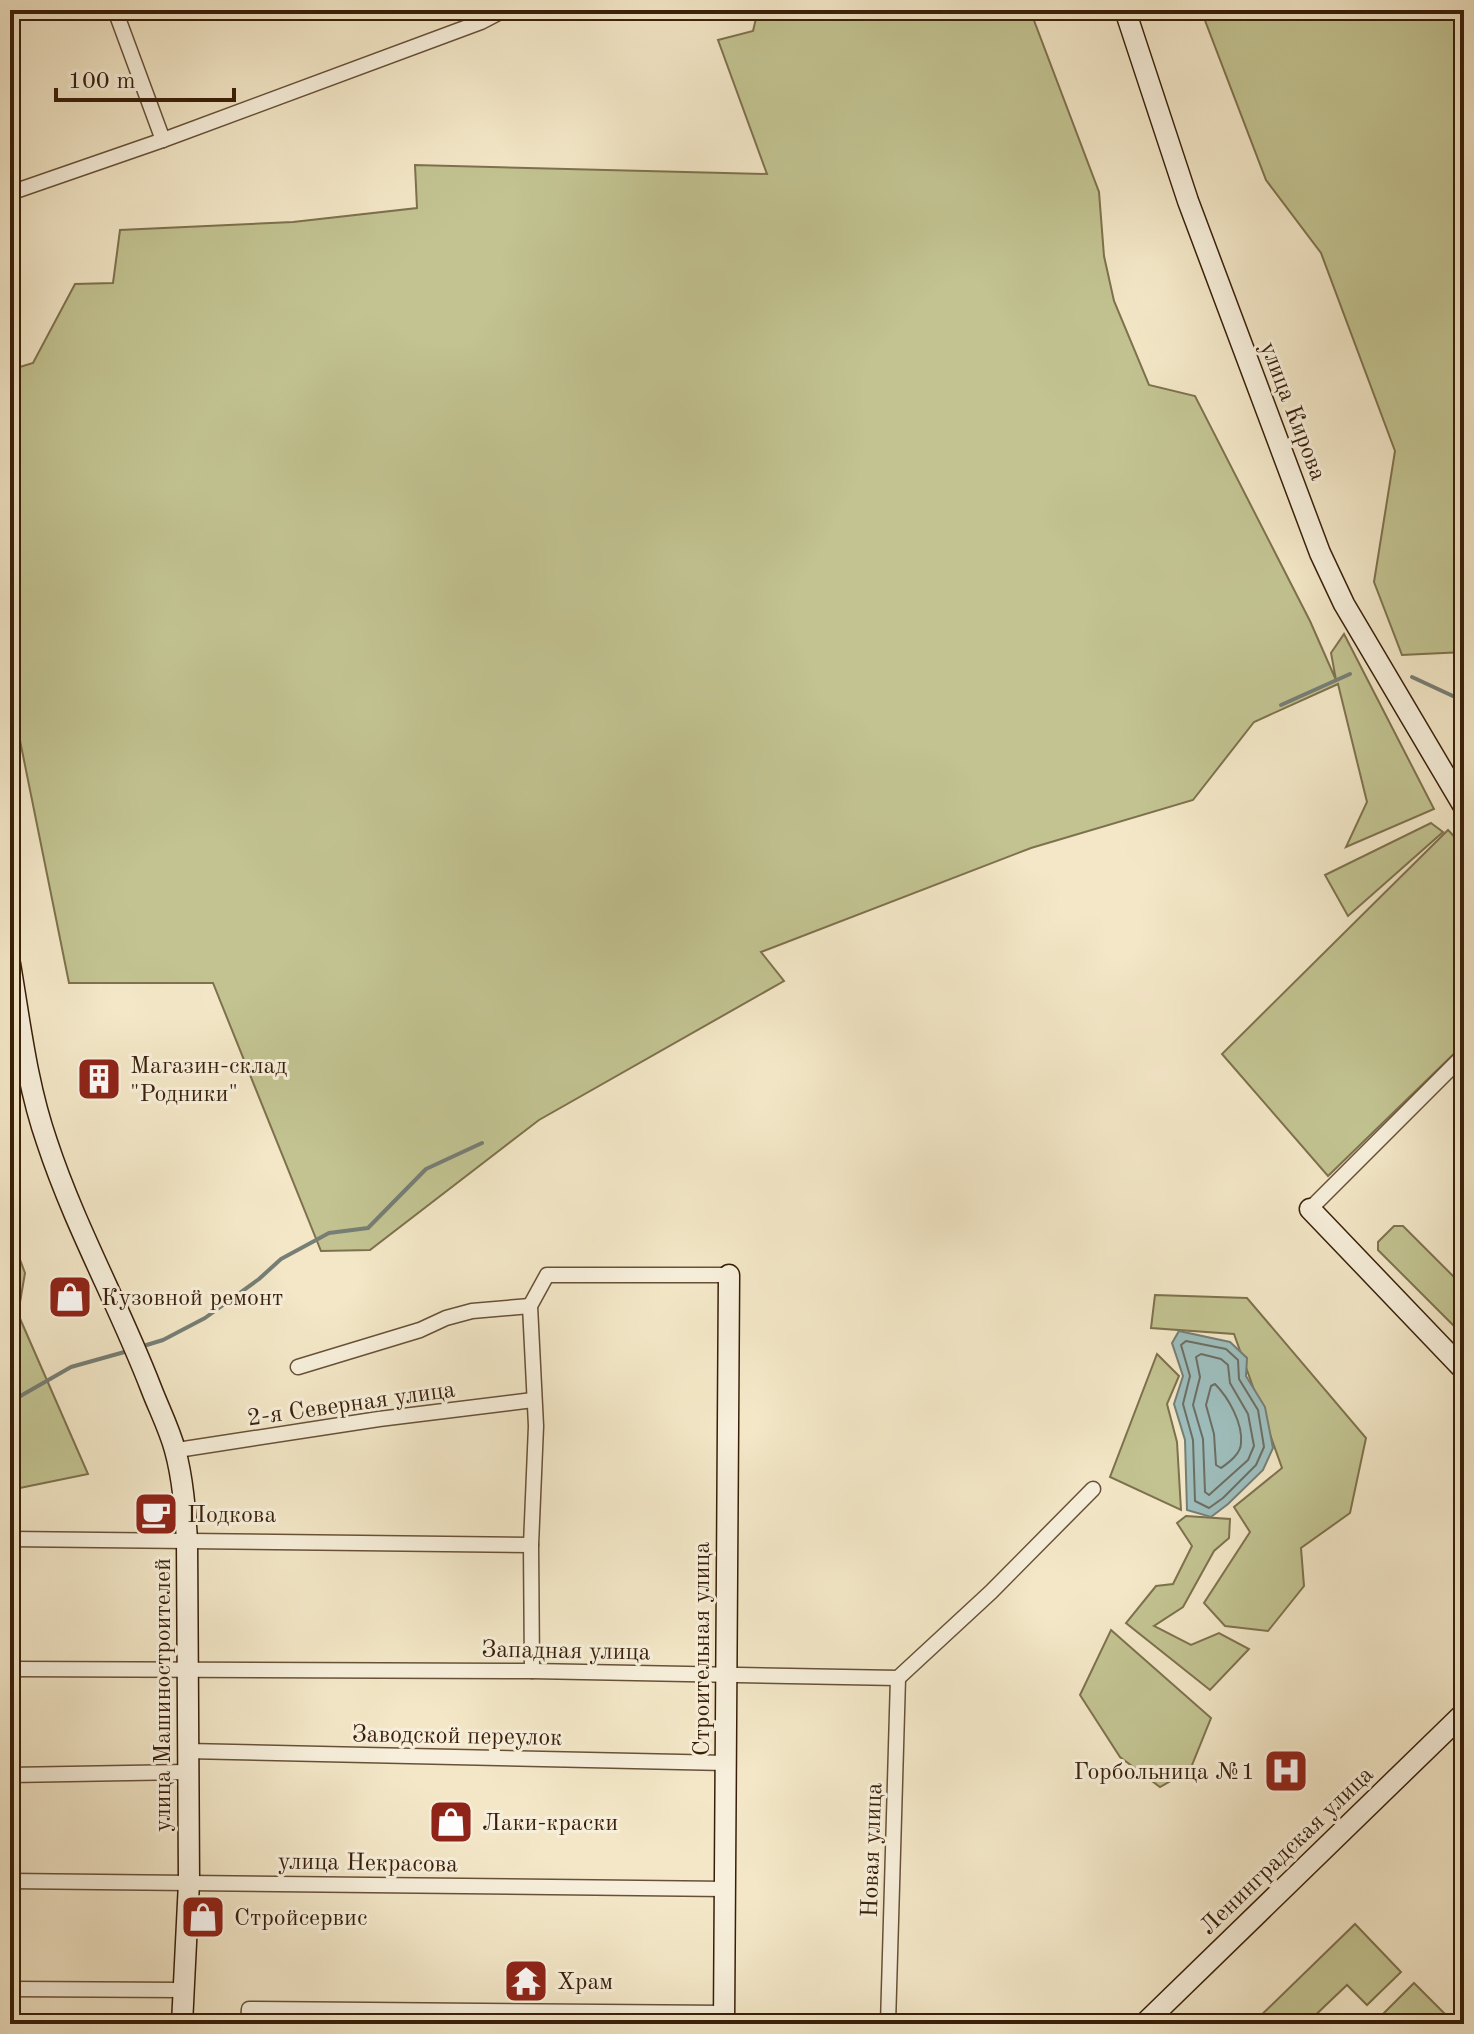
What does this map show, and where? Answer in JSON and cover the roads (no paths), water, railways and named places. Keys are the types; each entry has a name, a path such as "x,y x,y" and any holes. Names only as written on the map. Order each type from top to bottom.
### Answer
{"street":[{"path":"115,10 163,140"},
{"path":"10,193 163,140 481,22 504,10"},
{"name":"улица Кирова","path":"1125,10 1188,201 1320,553 1344,604 1464,807"},
{"name":"улица Машиностроителей","path":"10,964 35,1100 46,1142 82,1234 125,1321 161,1412 176,1453 184,1499 187,1540 189,1882 182,2024"},
{"path":"1464,1055 1310,1209 1464,1370"},
{"path":"532,1671 531,1545 536,1426 530,1306 547,1275 729,1275"},
{"name":"Строительная улица","path":"724,2019 729,1275"},
{"path":"298,1367 472,1311 530,1306"},
{"name":"2-я Северная улица","path":"176,1453 184,1449 379,1419 533,1400"},
{"path":"898,1678 991,1592 1093,1489"},
{"path":"10,1539 531,1545"},
{"name":"Западная улица","path":"10,1669 532,1671 898,1678"},
{"name":"Новая улица","path":"888,2024 898,1678"},
{"name":"Ленинградская улица","path":"1144,2024 1464,1713"},
{"name":"Заводской переулок","path":"187,1751 726,1763"},
{"path":"10,1775 187,1772"},
{"name":"улица Некрасова","path":"10,1881 726,1889"},
{"path":"10,1989 183,1990"},
{"path":"248,2024 249,2009 724,2019"}],"water":[{"path":"1179,1331 1230,1342 1247,1358 1246,1376 1265,1407 1273,1448 1263,1470 1211,1517 1187,1510 1185,1440 1174,1404 1183,1376 1172,1343"}],"waterway":[{"path":"1281,705 1350,674"},
{"path":"1412,677 1455,697 1464,697"},
{"path":"140,1347 163,1340 205,1318 281,1259 329,1233 368,1228 426,1169 482,1143"},
{"path":"10,1402 71,1367 128,1351"}],"place":[{"name":"Магазин-склад \"Родники\"","path":"99,1079"},
{"name":"Кузовной ремонт","path":"70,1297"},
{"name":"Подкова","path":"156,1514"},
{"name":"Горбольница №1","path":"1286,1771"},
{"name":"Лаки-краски","path":"451,1822"},
{"name":"Стройсервис","path":"203,1917"},
{"name":"Храм","path":"526,1981"}]}
